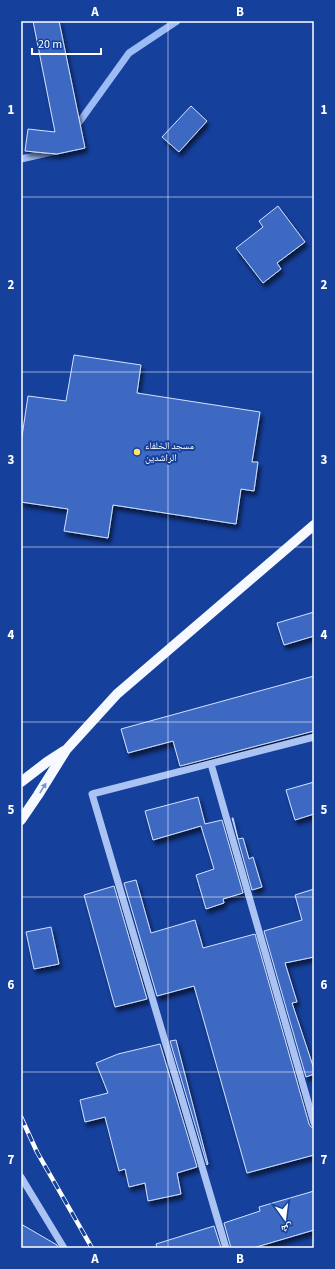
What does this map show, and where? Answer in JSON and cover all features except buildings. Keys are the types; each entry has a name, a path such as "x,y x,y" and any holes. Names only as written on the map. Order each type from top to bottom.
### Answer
{"main road":[{"path":"21,820 66,750 116,694 314,525"},
{"path":"21,782 46,762 66,750"}],"street":[{"path":"226,1248 92,794 314,737"},
{"path":"211,764 314,1123"},
{"path":"21,1177 64,1248"}],"waterway":[{"path":"75,128 129,53 177,21"},
{"path":"21,159 56,151"}],"railway":[{"path":"21,1117 37,1152 92,1248"}],"place":[{"name":"مسجد الخلفاء الراشدين","path":"137,452"}]}
